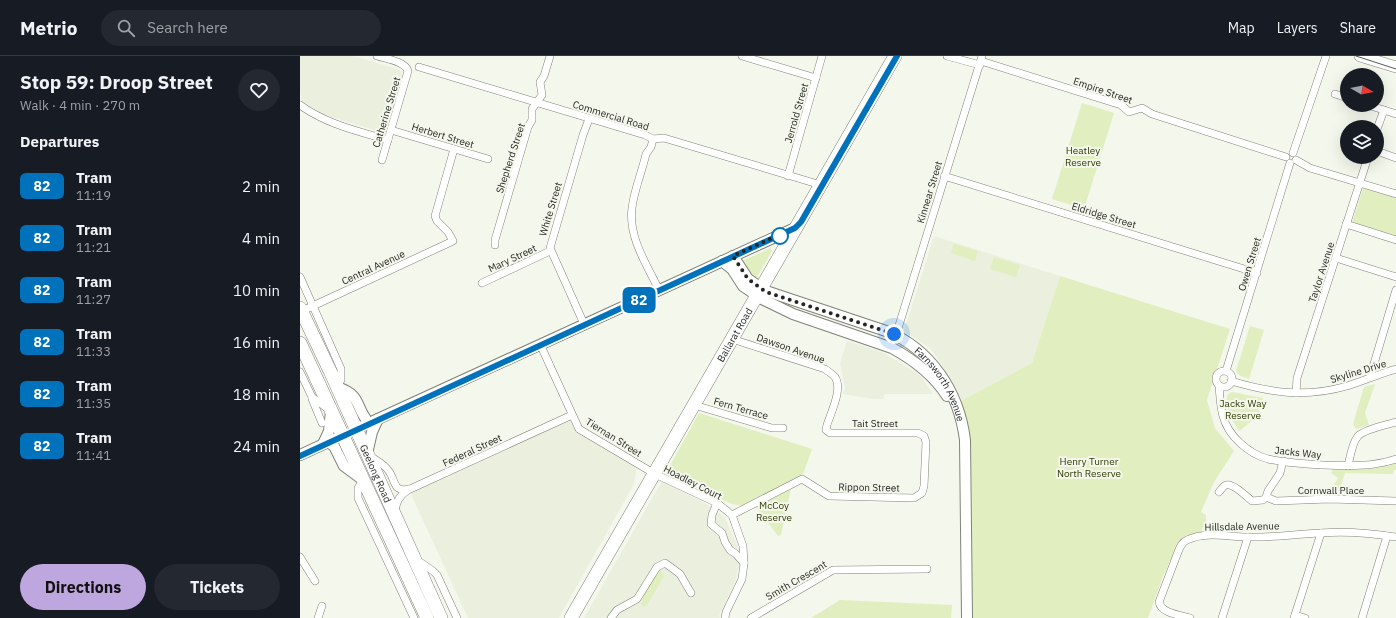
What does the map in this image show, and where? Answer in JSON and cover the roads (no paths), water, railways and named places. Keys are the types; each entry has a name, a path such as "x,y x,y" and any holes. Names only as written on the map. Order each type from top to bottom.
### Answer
{"highway":[{"name":"Ballarat Road","path":"571,616 655,474 895,56"},
{"name":"Geelong Road","path":"305,308 322,354 441,618"},
{"name":"Geelong Road","path":"300,343 428,618"},
{"path":"313,371 317,375 321,374 322,354"},
{"path":"343,435 356,429"}],"main road":[{"path":"1365,57 1396,67"}],"street":[{"name":"Catherine Street","path":"377,56 402,64 408,68 408,73 382,160"},
{"name":"Shepherd Street","path":"495,245 495,240 528,127 532,121 532,109 542,95 540,82 544,76 550,56"},
{"path":"742,56 816,78"},
{"name":"Jerrold Street","path":"788,176 822,56"},
{"path":"947,56 981,61"},
{"name":"Owen Street","path":"1226,371 1291,158 1326,56"},
{"name":"Empire Street","path":"981,61 1121,105 1130,112 1142,108 1152,114 1291,158"},
{"name":"Kinnear Street","path":"896,335 944,176 981,61"},
{"name":"Commercial Road","path":"418,67 645,135 653,139 664,138 821,185"},
{"path":"1335,94 1340,96"},
{"path":"300,105 308,111 327,120 388,140"},
{"path":"1384,110 1396,114"},
{"name":"White Street","path":"584,324 550,251 550,245 589,119"},
{"name":"Herbert Street","path":"391,130 488,159"},
{"path":"653,139 646,154 634,197 632,217 637,243 659,290"},
{"name":"Central Avenue","path":"305,308 453,241 448,232 436,219 435,214 454,149"},
{"path":"1384,154 1396,158"},
{"path":"1291,158 1310,168 1396,194"},
{"name":"Taylor Avenue","path":"1296,393 1296,378 1366,164"},
{"name":"Eldridge Street","path":"944,176 1257,273"},
{"path":"1346,224 1396,240"},
{"path":"356,429 797,227"},
{"name":"Mary Street","path":"482,283 550,251"},
{"name":"Farnsworth Avenue","path":"733,256 748,279 759,292 769,293 896,335 926,357 938,370 959,409 965,440 967,618"},
{"path":"1336,258 1396,277"},
{"name":"Farnsworth Avenue","path":"722,261 732,269 743,286 759,292 790,312 892,348 910,358 925,369 945,393 953,408 959,425 966,464"},
{"path":"300,277 305,308 342,370 341,380 337,387 345,390 354,397 363,414 374,421"},
{"path":"1370,377 1396,290"},
{"path":"818,322 822,310"},
{"path":"844,331 848,318"},
{"path":"892,348 896,335"},
{"name":"Dawson Avenue","path":"732,339 824,369 834,376 838,385 837,392 826,430"},
{"name":"Tiernan Street","path":"540,344 579,429 655,474"},
{"name":"Skyline Drive","path":"1232,381 1262,390 1280,393 1326,391 1347,386 1396,369"},
{"path":"1221,371 1226,371 1230,375 1232,381 1226,387 1220,386 1216,380 1217,375 1221,371"},
{"path":"300,372 322,423"},
{"name":"Jacks Way","path":"1220,386 1220,405 1223,418 1235,438 1248,450 1266,459 1348,466 1382,464 1396,459"},
{"path":"311,395 315,400 332,411 326,443"},
{"name":"Fern Terrace","path":"694,405 772,428 783,428"},
{"name":"Federal Street","path":"396,517 398,499 409,489 572,415"},
{"path":"374,421 368,454 387,469 398,489 409,489"},
{"path":"1348,466 1357,437 1364,432 1396,422"},
{"name":"Tait Street","path":"826,430 830,432 918,433 924,436 926,442 926,456 924,486 922,493"},
{"path":"300,455 343,435"},
{"path":"326,443 333,445 344,466 363,480 358,488 358,498 414,618"},
{"path":"1266,497 1268,491 1280,473 1283,461"},
{"name":"Hoadley Court","path":"655,474 717,503 732,515"},
{"name":"Rippon Street","path":"732,515 802,479 829,496 914,498 922,493"},
{"name":"Cornwall Place","path":"1219,492 1225,486 1229,485 1252,501 1263,500 1266,497 1276,501 1330,499 1396,501"},
{"path":"717,503 712,515 711,524 722,532 725,542 730,550 744,563"},
{"path":"725,618 726,612 742,579 744,563 743,546 732,515"},
{"path":"1305,618 1295,616 1322,532"},
{"name":"Hillsdale Avenue","path":"1180,617 1164,610 1160,607 1159,602 1181,544 1186,540 1201,536 1222,535 1248,537 1322,532 1350,532 1396,537"},
{"path":"1362,618 1388,536"},
{"path":"1222,618 1248,537"},
{"path":"300,557 315,580"},
{"path":"415,559 436,573 457,618"},
{"path":"611,618 617,610 637,599 657,567 665,563 680,574 691,593"},
{"name":"Smith Crescent","path":"750,618 833,570 927,569"},
{"path":"318,618 322,606"},
{"path":"1180,617 1190,618"}],"tram line":[{"path":"300,456 795,228 801,222 897,56"},
{"name":"82","path":"300,456 795,228 801,222 897,56"},
{"path":"1356,56 1396,69"}],"park label":[{"name":"Heatley Reserve","path":"1083,156"},
{"name":"Jacks Way Reserve","path":"1243,408"},
{"name":"Henry Turner North Reserve","path":"1089,466"},
{"name":"McCoy Reserve","path":"774,510"}]}
